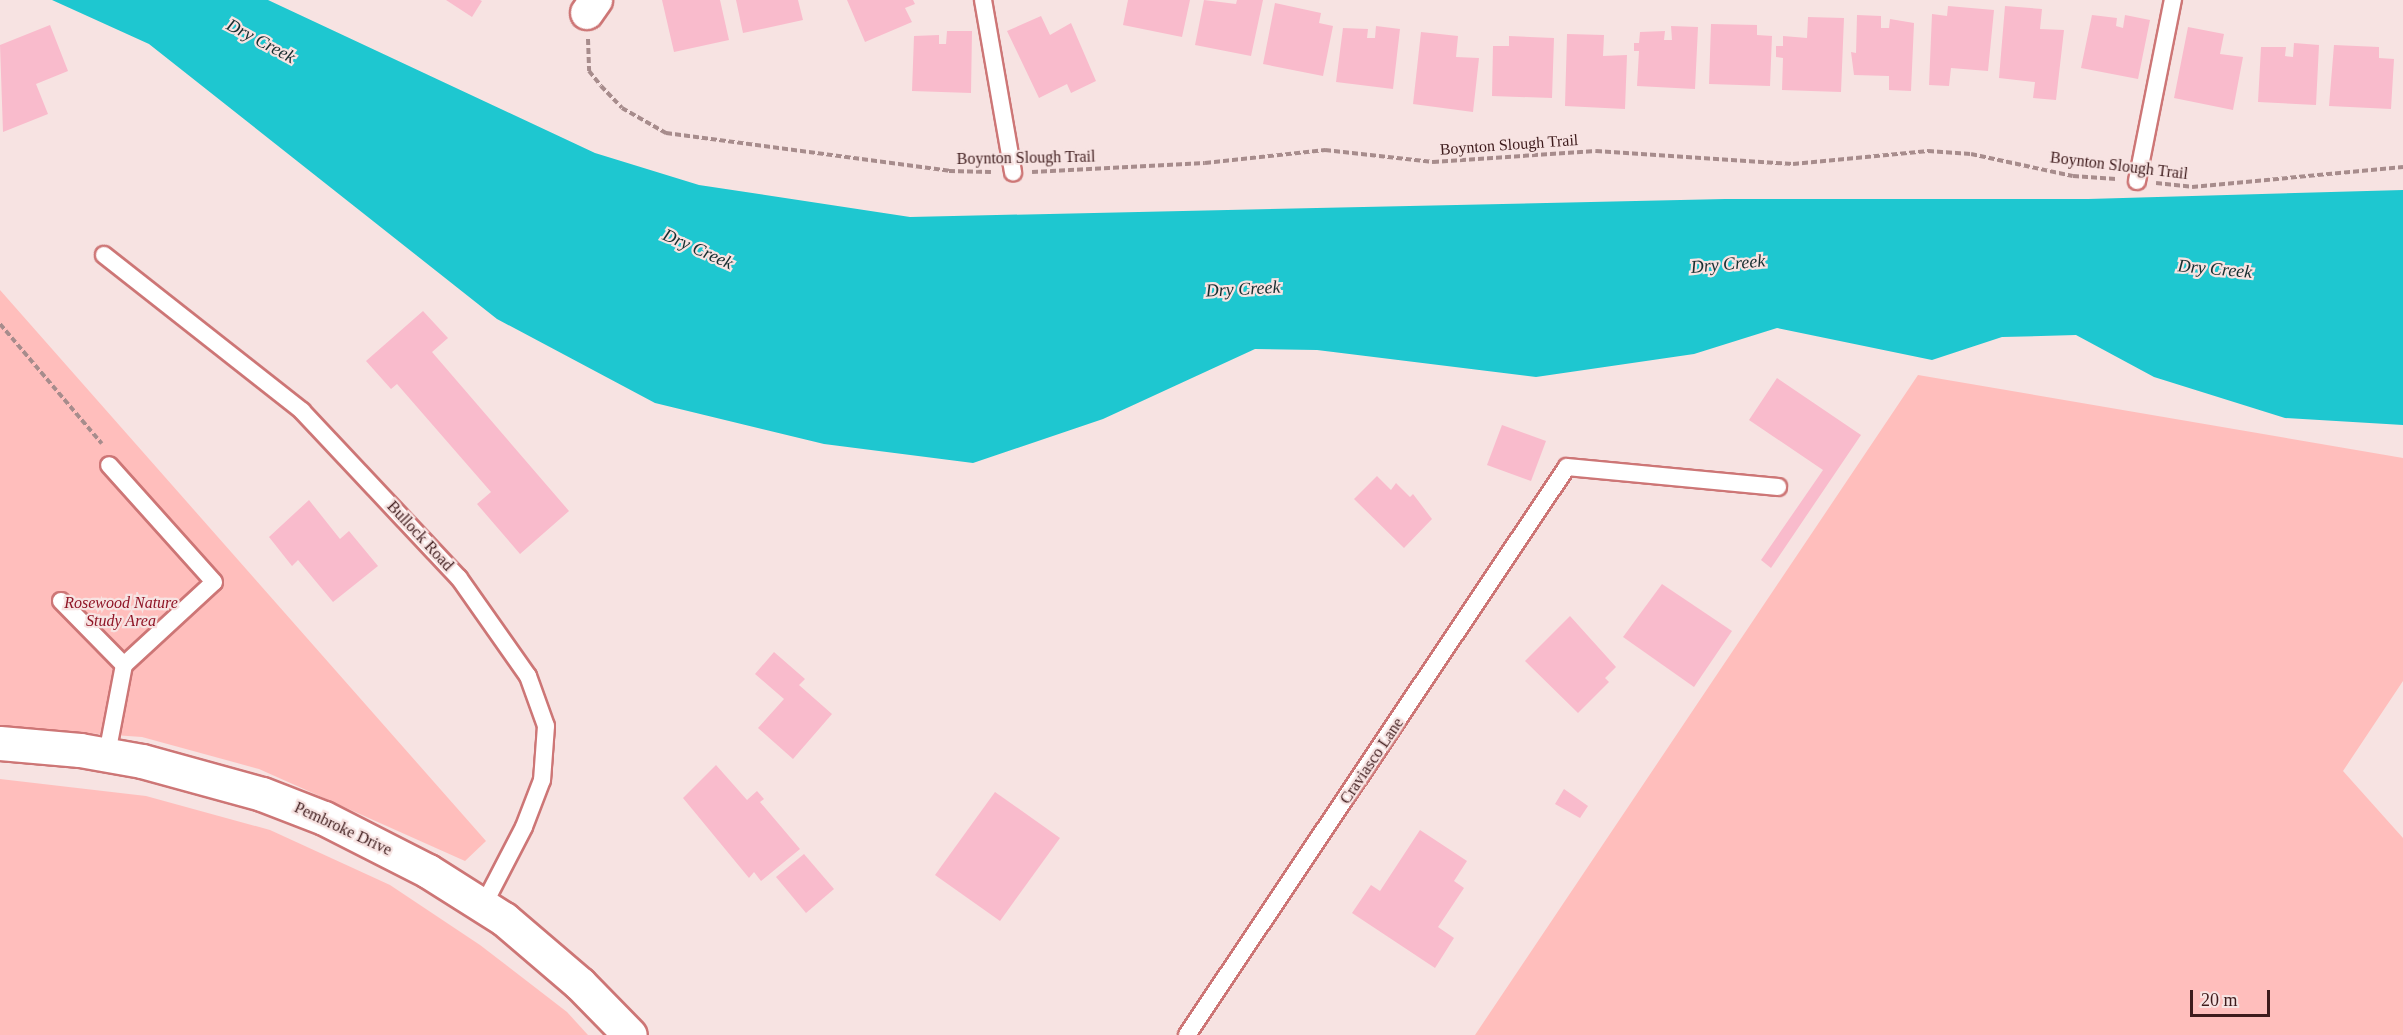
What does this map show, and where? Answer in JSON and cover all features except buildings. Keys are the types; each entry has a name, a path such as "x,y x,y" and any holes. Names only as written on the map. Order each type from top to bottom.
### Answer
{"street":[{"name":"Pembroke Drive","path":"0,743 107,754 200,775 324,818 428,871 483,906 537,946 630,1035"}],"lane":[{"path":"983,0 1013,172"},
{"path":"2137,181 2173,0"},
{"name":"Bullock Road","path":"104,255 302,411 459,578 528,676 546,726 542,780 524,827 483,906"},
{"path":"107,754 124,665 214,582 109,465"},
{"name":"Craviasco Lane","path":"1188,1035 1567,467 1778,486"},
{"path":"61,601 124,665"}],"path":[{"name":"Boynton Slough Trail","path":"592,6 589,71 622,108 666,133 949,171 1013,172 1205,163 1326,150 1433,162 1596,151 1792,164 1928,151 1971,154 2073,176 2192,187 2403,167"},
{"path":"0,324 102,444"}],"green space":[{"name":"Rosewood Nature Study Area","path":"0,290 486,841 465,861 259,769 142,737 0,727"},
{"path":"1918,375 2403,458 2403,681 2343,771 2403,838 2403,1035 1475,1035"},
{"path":"0,779 146,796 270,830 390,885 480,945 567,1012 588,1035 0,1035"}],"water":[{"name":"Dry Creek","path":"52,0 268,0 595,153 699,185 910,217 1725,199 2088,199 2403,190 2403,425 2285,418 2154,377 2076,335 2002,337 1932,360 1777,328 1694,354 1536,377 1317,350 1255,349 1103,419 973,463 824,444 655,403 497,319 149,44"}]}
